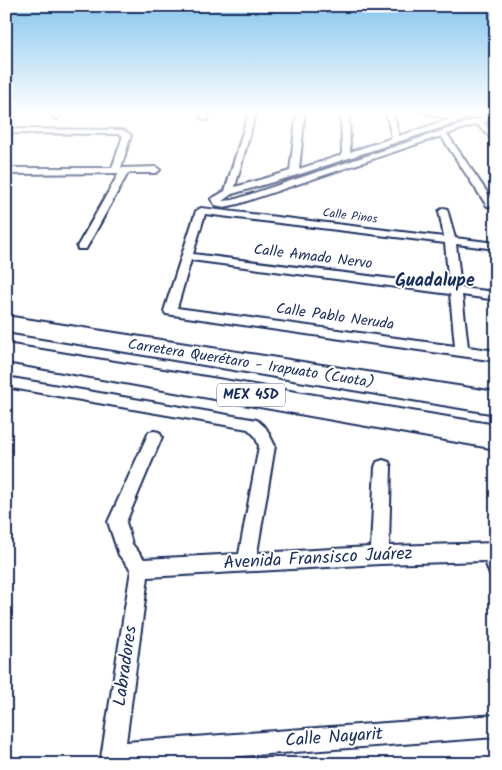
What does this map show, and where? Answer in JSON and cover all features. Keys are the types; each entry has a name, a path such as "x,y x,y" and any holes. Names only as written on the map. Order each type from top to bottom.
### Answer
{"highway":[{"name":"Carretera Querétaro - Irapuato (Cuota)","path":"6,324 496,403"},
{"name":"Carretera Querétaro - Irapuato (Cuota)","path":"6,353 496,437"}],"street":[{"path":"82,247 121,170 125,148"},
{"path":"228,192 242,148"},
{"path":"294,173 297,148"},
{"path":"346,148 346,156"},
{"path":"370,148 228,192 216,199 224,204 235,202 389,148"},
{"path":"452,148 490,204 496,204"},
{"path":"6,171 156,170"},
{"path":"170,311 201,211"},
{"name":"Calle Pinos","path":"201,211 496,246"},
{"path":"444,211 450,240 462,351"},
{"name":"Calle Amado Nervo","path":"187,256 496,296"},
{"name":"Calle Pablo Neruda","path":"170,311 496,356"},
{"path":"6,382 252,424 261,432 267,446 246,562"},
{"path":"140,568 125,550 117,522 154,437"},
{"path":"380,555 383,467"},
{"name":"Avenida Fransisco Juárez","path":"140,568 380,555 494,558"},
{"name":"Labradores","path":"112,759 140,568"},
{"name":"Calle Nayarit","path":"112,759 496,726"}],"district":[{"name":"Guadalupe","path":"435,281"}]}
